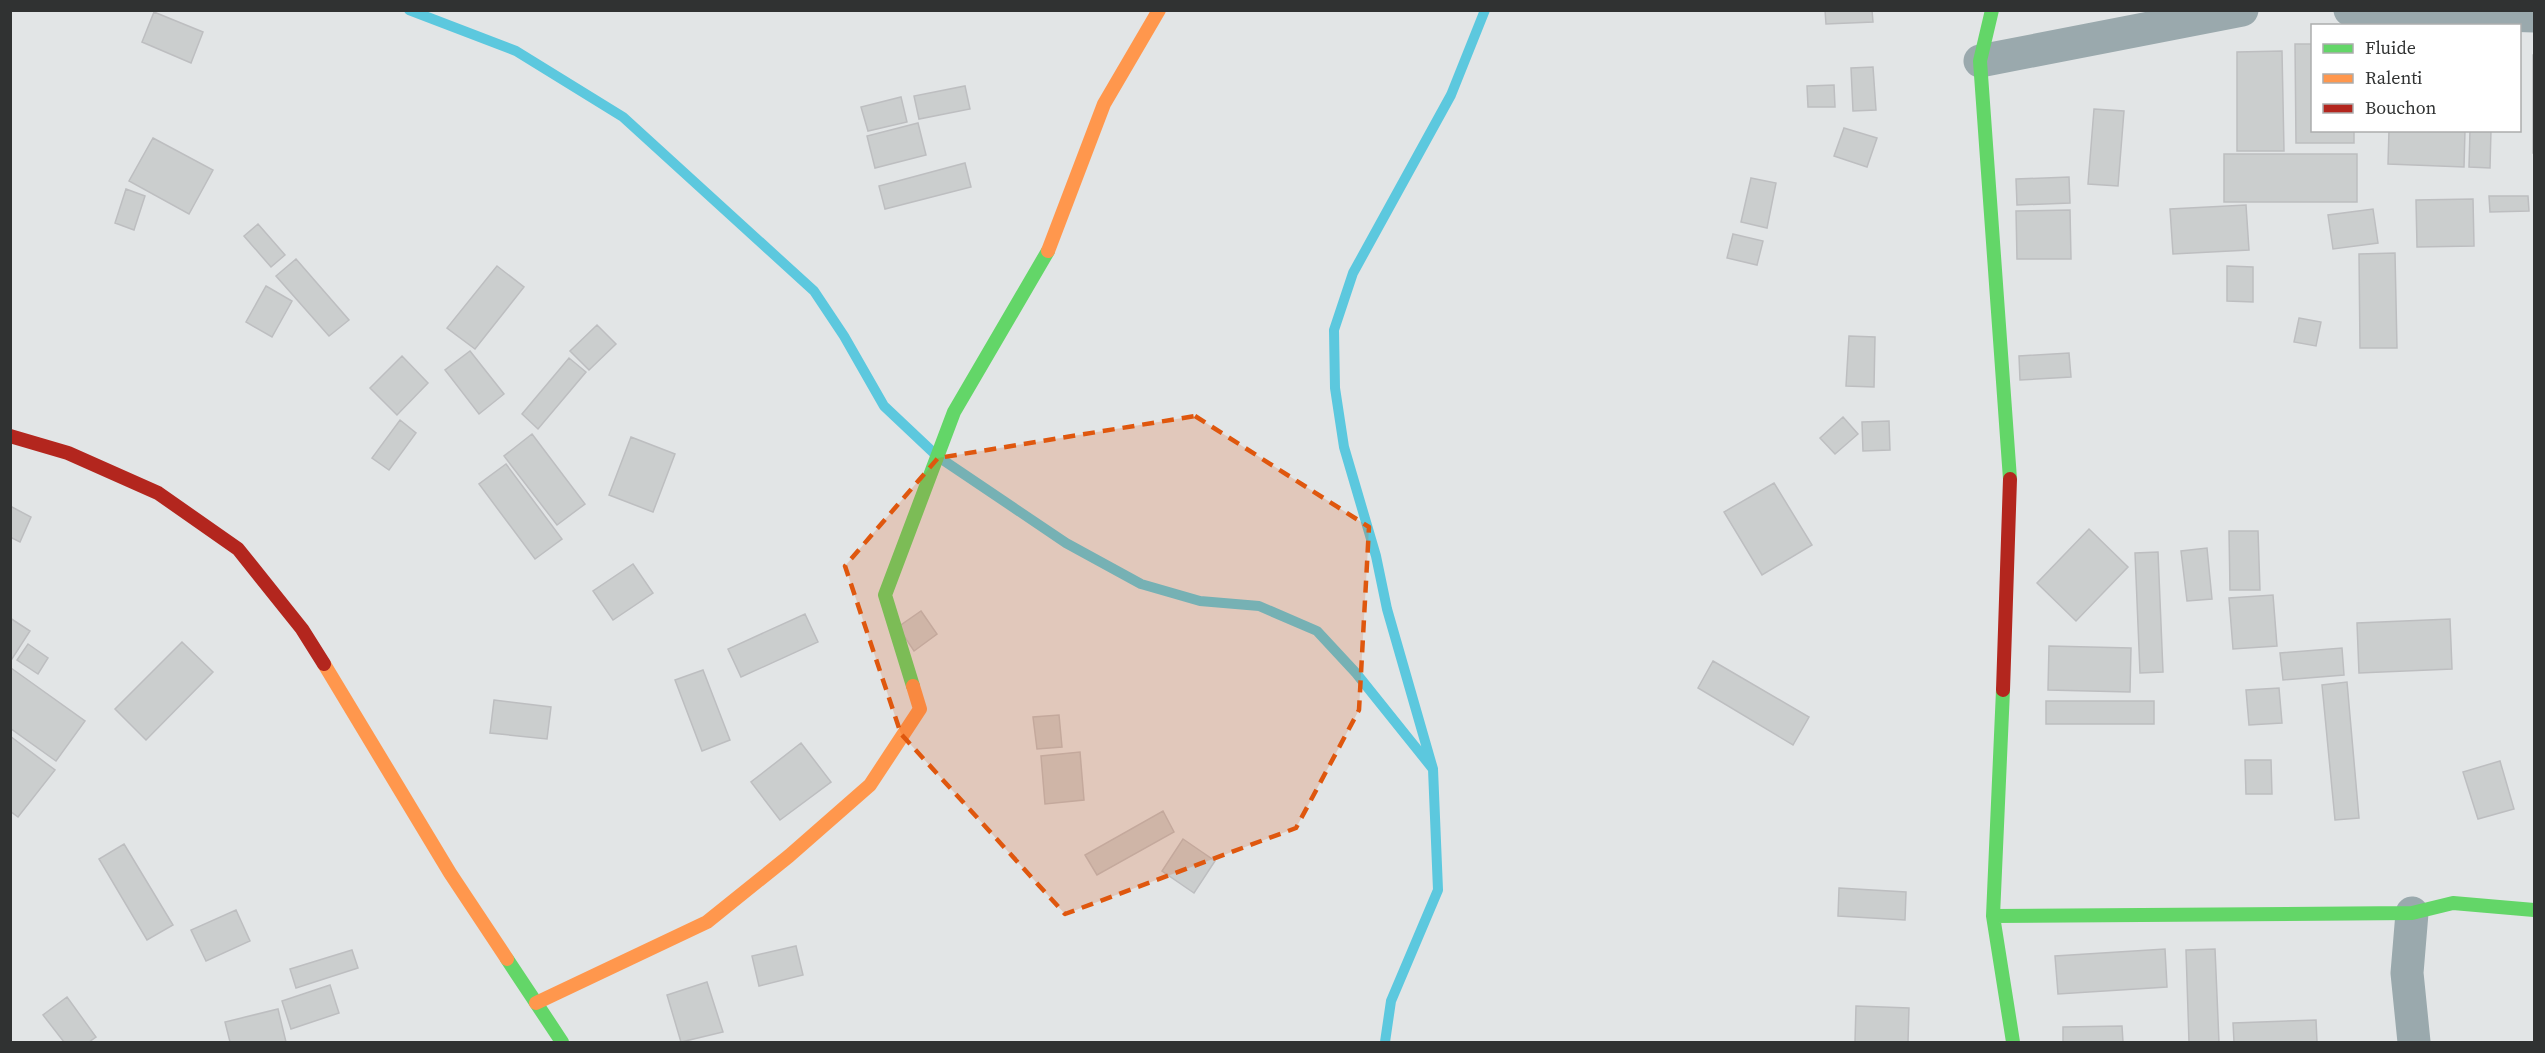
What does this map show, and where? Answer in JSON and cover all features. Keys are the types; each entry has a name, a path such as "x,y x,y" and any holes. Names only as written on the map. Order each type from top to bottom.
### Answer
{"street":[{"path":"536,1003 707,922 789,856 870,785 920,709 885,595 954,412 1046,256 1104,104 1159,10"},
{"path":"1992,10 1980,61 2011,494 1993,916 2013,1042"},
{"path":"1980,61 2242,10"},
{"path":"2350,10 2535,16"},
{"path":"10,436 68,453 158,493 238,549 302,628 450,873 562,1042"},
{"path":"1993,916 2412,913 2452,903 2535,910"},
{"path":"2412,913 2408,973 2414,1042"}],"highlighted area":[{"path":"1195,416 1369,527 1359,710 1296,828 1065,914 901,734 845,566 938,458"}],"building":[{"path":"1825,10 1872,10 1873,22 1826,24"},
{"path":"154,12 203,32 191,63 142,42"},
{"path":"2295,44 2311,44 2311,132 2354,132 2354,143 2296,143"},
{"path":"2282,51 2284,151 2237,151 2237,52"},
{"path":"2534,55 2534,153 2533,153"},
{"path":"1873,67 1876,110 1853,111 1851,68"},
{"path":"1834,85 1835,107 1808,107 1807,86"},
{"path":"965,86 970,109 919,119 914,96"},
{"path":"901,97 907,122 868,131 861,107"},
{"path":"2094,109 2124,111 2118,186 2088,184"},
{"path":"918,123 926,155 875,168 867,136"},
{"path":"1844,128 1877,138 1867,167 1834,156"},
{"path":"2389,132 2465,132 2464,167 2388,164"},
{"path":"2470,132 2491,132 2490,168 2469,167"},
{"path":"153,138 213,170 189,214 129,181"},
{"path":"2224,154 2357,154 2357,202 2224,202"},
{"path":"965,163 971,187 885,209 879,186"},
{"path":"2069,177 2070,203 2017,205 2016,179"},
{"path":"1751,178 1776,183 1767,228 1741,222"},
{"path":"126,189 145,196 134,230 115,223"},
{"path":"2489,196 2528,196 2529,211 2490,212"},
{"path":"2473,199 2474,246 2417,247 2416,200"},
{"path":"2246,205 2249,250 2173,254 2170,209"},
{"path":"2373,209 2378,243 2333,249 2328,215"},
{"path":"2070,210 2071,259 2017,259 2016,211"},
{"path":"258,224 285,255 271,267 244,236"},
{"path":"1733,234 1763,241 1757,265 1727,258"},
{"path":"2395,253 2397,348 2360,348 2359,254"},
{"path":"296,259 349,320 329,336 276,276"},
{"path":"497,266 524,287 475,349 447,328"},
{"path":"2227,266 2253,267 2253,302 2227,301"},
{"path":"266,286 292,301 272,337 246,322"},
{"path":"2299,318 2321,322 2316,346 2294,342"},
{"path":"597,325 616,344 589,370 570,351"},
{"path":"1849,336 1875,337 1874,387 1846,386"},
{"path":"470,351 504,394 479,414 445,370"},
{"path":"2069,353 2071,377 2020,380 2019,356"},
{"path":"402,356 428,383 397,415 370,388"},
{"path":"569,358 586,372 538,429 522,414"},
{"path":"1843,417 1858,434 1835,454 1820,438"},
{"path":"400,420 416,433 389,470 372,458"},
{"path":"1889,421 1890,450 1863,451 1862,422"},
{"path":"532,434 585,504 557,525 504,456"},
{"path":"631,437 675,454 653,512 609,495"},
{"path":"506,464 562,539 535,559 479,484"},
{"path":"1774,483 1812,545 1762,575 1724,512"},
{"path":"10,506 31,517 20,542 10,537"},
{"path":"2089,529 2128,567 2076,621 2037,583"},
{"path":"2229,531 2258,531 2260,590 2230,590"},
{"path":"2207,548 2212,599 2187,601 2181,551"},
{"path":"2158,552 2163,672 2140,673 2135,553"},
{"path":"633,564 653,593 613,620 593,591"},
{"path":"2273,595 2277,646 2233,649 2229,598"},
{"path":"921,611 937,634 914,651 898,627"},
{"path":"805,614 818,642 741,677 728,649"},
{"path":"10,618 30,631 10,662"},
{"path":"2450,619 2452,669 2359,673 2357,623"},
{"path":"182,642 213,672 146,740 115,709"},
{"path":"28,644 48,658 38,674 17,660"},
{"path":"2049,646 2131,648 2130,692 2048,690"},
{"path":"2342,648 2344,675 2283,680 2280,653"},
{"path":"1713,661 1809,717 1793,745 1698,688"},
{"path":"11,668 85,721 56,761 10,728"},
{"path":"703,670 730,740 702,751 675,680"},
{"path":"2347,682 2359,818 2335,820 2322,685"},
{"path":"2279,688 2282,723 2249,725 2246,690"},
{"path":"494,700 551,707 547,739 490,733"},
{"path":"2046,701 2154,701 2154,724 2046,724"},
{"path":"1059,715 1062,747 1037,749 1033,717"},
{"path":"10,736 55,770 18,817 10,811"},
{"path":"801,743 831,782 780,820 751,782"},
{"path":"1080,752 1084,800 1045,804 1041,756"},
{"path":"2245,760 2271,760 2272,794 2246,794"},
{"path":"2500,761 2514,809 2478,819 2463,772"},
{"path":"1163,811 1174,832 1097,875 1085,855"},
{"path":"1183,839 1215,861 1194,893 1162,871"},
{"path":"124,844 173,925 147,940 99,859"},
{"path":"1839,888 1906,892 1905,920 1838,916"},
{"path":"236,910 250,941 206,961 191,930"},
{"path":"796,946 803,975 759,986 752,956"},
{"path":"2165,949 2167,987 2058,994 2055,956"},
{"path":"2215,949 2219,1042 2189,1042 2186,950"},
{"path":"352,950 358,968 296,988 290,969"},
{"path":"707,982 723,1032 681,1042 667,995"},
{"path":"330,985 339,1013 291,1029 282,1001"},
{"path":"67,997 96,1037 89,1042 64,1042 43,1015"},
{"path":"1856,1006 1909,1008 1908,1042 1855,1042"},
{"path":"278,1009 286,1042 230,1042 225,1022"},
{"path":"2316,1020 2317,1042 2234,1042 2233,1023"},
{"path":"2122,1026 2123,1042 2063,1042 2063,1027"}],"waterway":[{"path":"409,10 516,51 623,117 814,291 844,336 884,406 937,456 1066,543 1141,584 1200,601 1259,606 1317,631 1356,673 1433,769"},
{"path":"1385,1042 1391,1001 1438,890 1433,769 1387,609 1376,556 1344,447 1335,388 1334,330 1353,273 1451,95 1485,10"}],"traffic: fast":[{"path":"1992,10 1980,61 2010,479"},
{"path":"913,686 885,595 954,412 1048,251"},
{"path":"2003,690 1993,916 2013,1042"},
{"path":"1993,916 2412,913 2453,903 2534,910"},
{"path":"507,959 562,1042"}],"traffic: slow":[{"path":"1048,251 1104,104 1159,10"},
{"path":"324,664 450,873 507,959"},
{"path":"536,1003 707,922 789,856 870,785 920,709 913,686"}],"traffic: jam":[{"path":"10,436 68,453 158,493 238,549 302,629 324,664"},
{"path":"2003,690 2010,479"}]}
